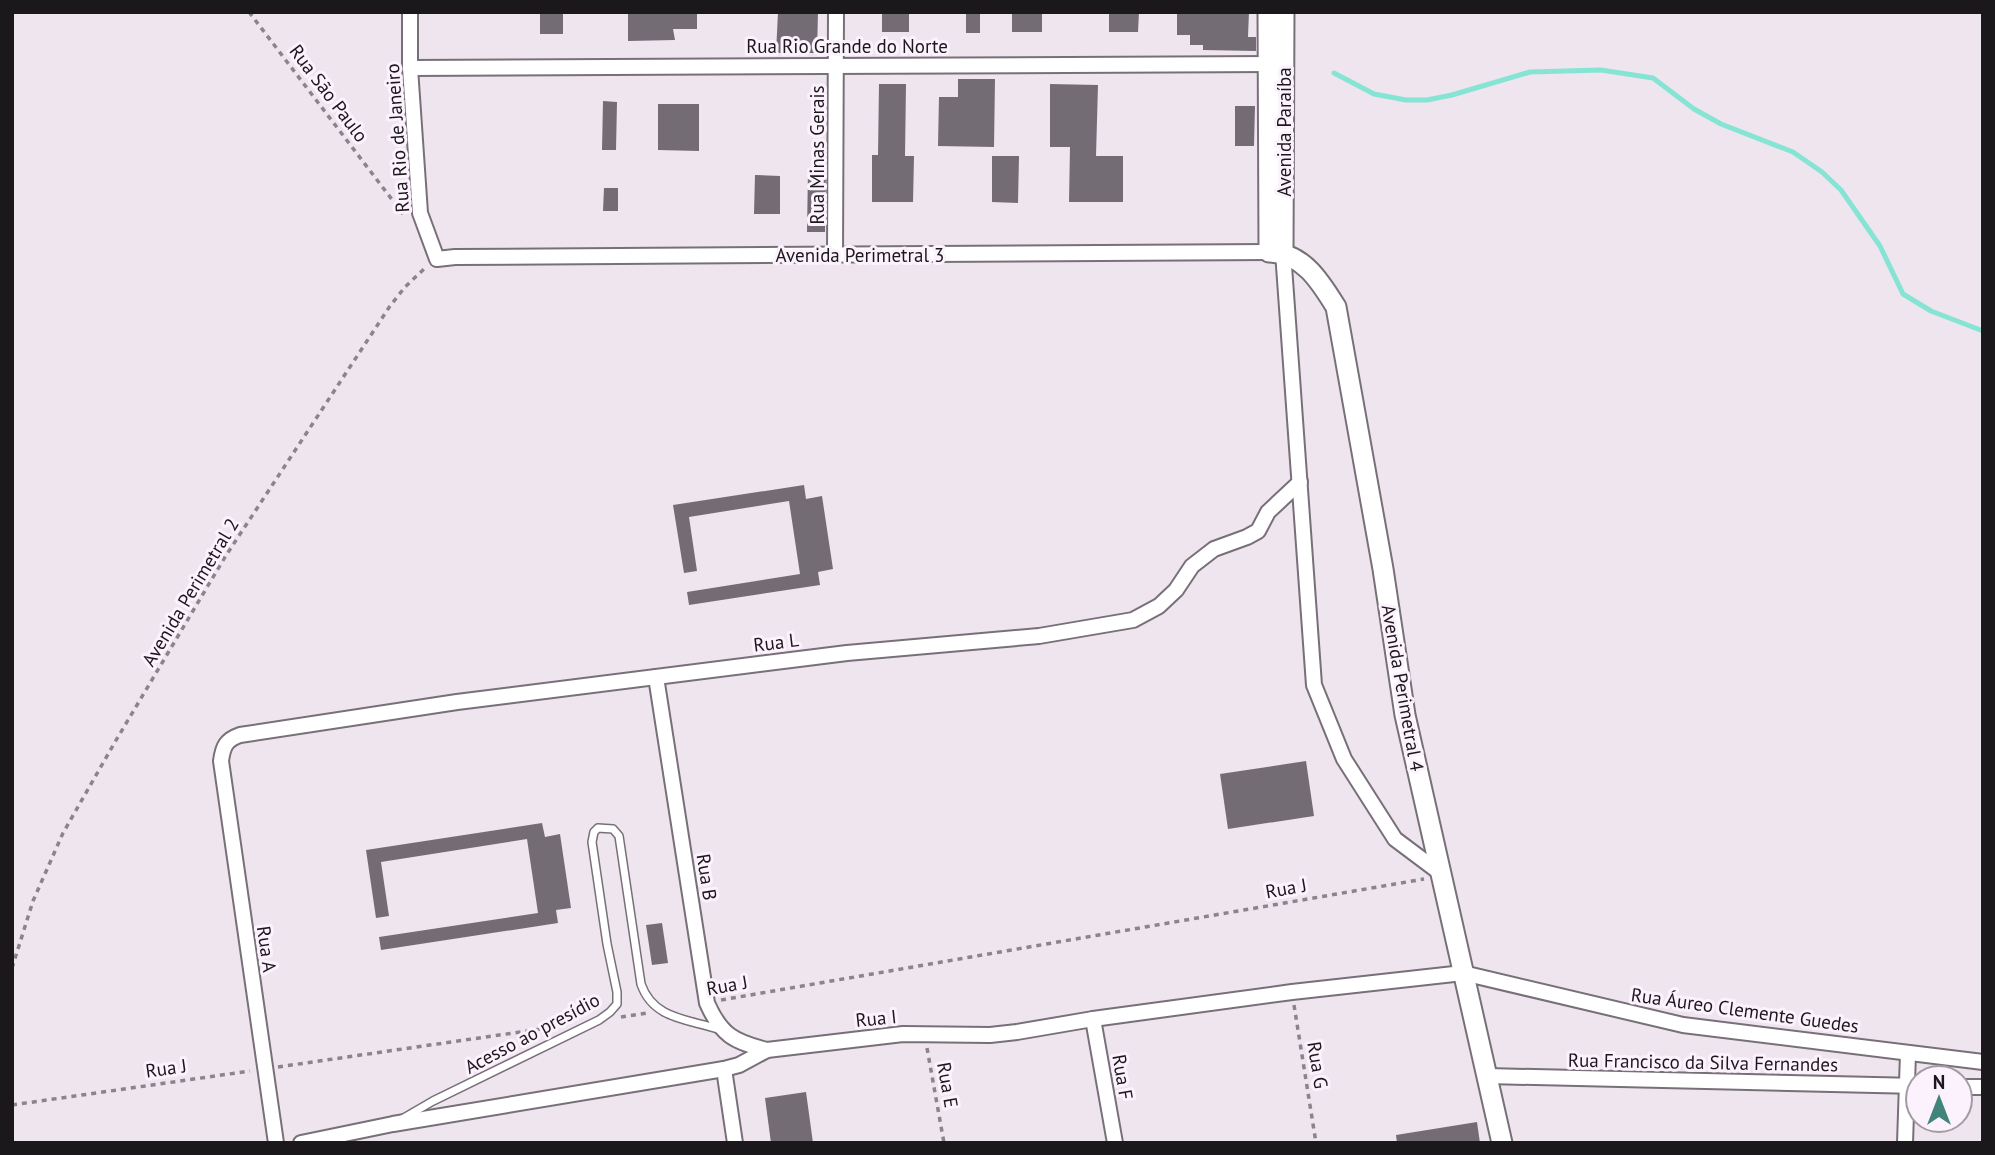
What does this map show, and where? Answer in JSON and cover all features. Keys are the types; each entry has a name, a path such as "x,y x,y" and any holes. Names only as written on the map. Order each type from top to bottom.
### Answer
{"street":[{"name":"Rua Rio de Janeiro","path":"410,12 410,68 419,213 437,259"},
{"name":"Rua Minas Gerais","path":"835,255 836,12"},
{"name":"Avenida Paraíba","path":"1268,12 1277,64"},
{"name":"Avenida Paraíba","path":"1276,252 1277,64 1284,12"},
{"name":"Rua Rio Grande do Norte","path":"410,68 1277,64"},
{"name":"Avenida Perimetral 3","path":"437,259 1276,252"},
{"path":"1276,252 1300,482 1314,685 1344,759 1395,839 1443,875"},
{"name":"Avenida Perimetral 4","path":"1276,252 1312,271 1336,307 1379,546 1405,715 1502,1143"},
{"name":"Rua L","path":"221,761 223,747 229,739 240,735 367,714 847,653 1039,636 1133,620 1159,606 1176,590 1192,566 1214,549 1258,531 1268,512 1300,482"},
{"name":"Rua B","path":"656,677 707,1003 722,1030"},
{"name":"Rua A","path":"221,761 276,1143"},
{"name":"Rua I","path":"301,1143 393,1124 724,1069 739,1065 767,1050 925,1033 990,1034 1292,992 1463,973"},
{"name":"Rua Áureo Clemente Guedes","path":"1463,973 1683,1024 1983,1062"},
{"name":"Rua F","path":"1093,1019 1115,1143"},
{"path":"722,1030 734,1039 767,1050"},
{"path":"1908,1053 1910,1064"},
{"path":"724,1069 735,1143"},
{"name":"Rua Francisco da Silva Fernandes","path":"1487,1076 1904,1086"}],"lane":[{"name":"Acesso ao presídio","path":"393,1124 433,1101 598,1020 610,1013 617,1004 592,842 594,832 598,828 613,829 619,836 641,984 645,996 661,1012"},
{"path":"661,1012 722,1030"}],"path":[{"name":"Rua São Paulo","path":"248,12 404,215"},
{"name":"Avenida Perimetral 2","path":"12,968 33,901 64,833 225,556 390,306 405,286 437,259"},
{"name":"Rua J","path":"707,1003 1443,875"},
{"name":"Rua G","path":"1292,992 1316,1143"},
{"path":"598,1020 661,1012"},
{"name":"Rua J","path":"12,1105 558,1026"},
{"name":"Rua E","path":"925,1033 944,1143"}],"building":[{"path":"540,12 563,12 563,34 540,34"},
{"path":"628,12 697,12 697,29 673,29 675,40 628,41"},
{"path":"778,12 818,12 817,53 776,53"},
{"path":"882,12 909,12 909,32 882,32"},
{"path":"966,12 980,12 980,33 966,33"},
{"path":"1012,12 1042,12 1042,32 1012,32"},
{"path":"1109,12 1139,12 1138,32 1109,32"},
{"path":"1177,12 1249,12 1248,37 1256,37 1256,51 1203,50 1203,45 1190,45 1190,35 1177,35"},
{"path":"958,79 995,79 994,147 938,146 939,97 958,97"},
{"path":"879,84 906,84 905,156 914,156 913,202 872,202 872,155 878,155"},
{"path":"1050,84 1098,85 1096,156 1123,156 1123,202 1069,202 1070,147 1050,147"},
{"path":"603,101 617,102 616,150 602,150"},
{"path":"658,104 699,104 699,151 658,150"},
{"path":"1235,106 1255,106 1254,146 1235,146"},
{"path":"992,156 1019,156 1018,203 992,202"},
{"path":"808,170 826,170 825,232 807,232"},
{"path":"755,175 780,176 780,214 754,214"},
{"path":"604,188 618,188 618,211 603,211"},
{"path":"804,485 806,499 822,496 833,569 818,572 820,585 689,605 687,592 800,574 789,501 689,517 697,571 684,573 673,505"},
{"path":"1306,761 1314,816 1228,829 1220,774"},
{"path":"542,823 545,837 560,834 571,908 556,910 558,923 381,950 379,937 538,913 527,839 381,862 389,916 376,918 366,850"},
{"path":"662,923 668,963 652,965 646,925"},
{"path":"806,1092 813,1143 771,1143 765,1098"},
{"path":"1477,1122 1480,1143 1397,1143 1396,1135"}],"waterway":[{"path":"1334,73 1374,94 1406,100 1427,100 1452,95 1530,72 1601,70 1653,78 1694,109 1721,124 1793,152 1822,172 1841,190 1880,246 1903,294 1931,311 1983,331"}]}
